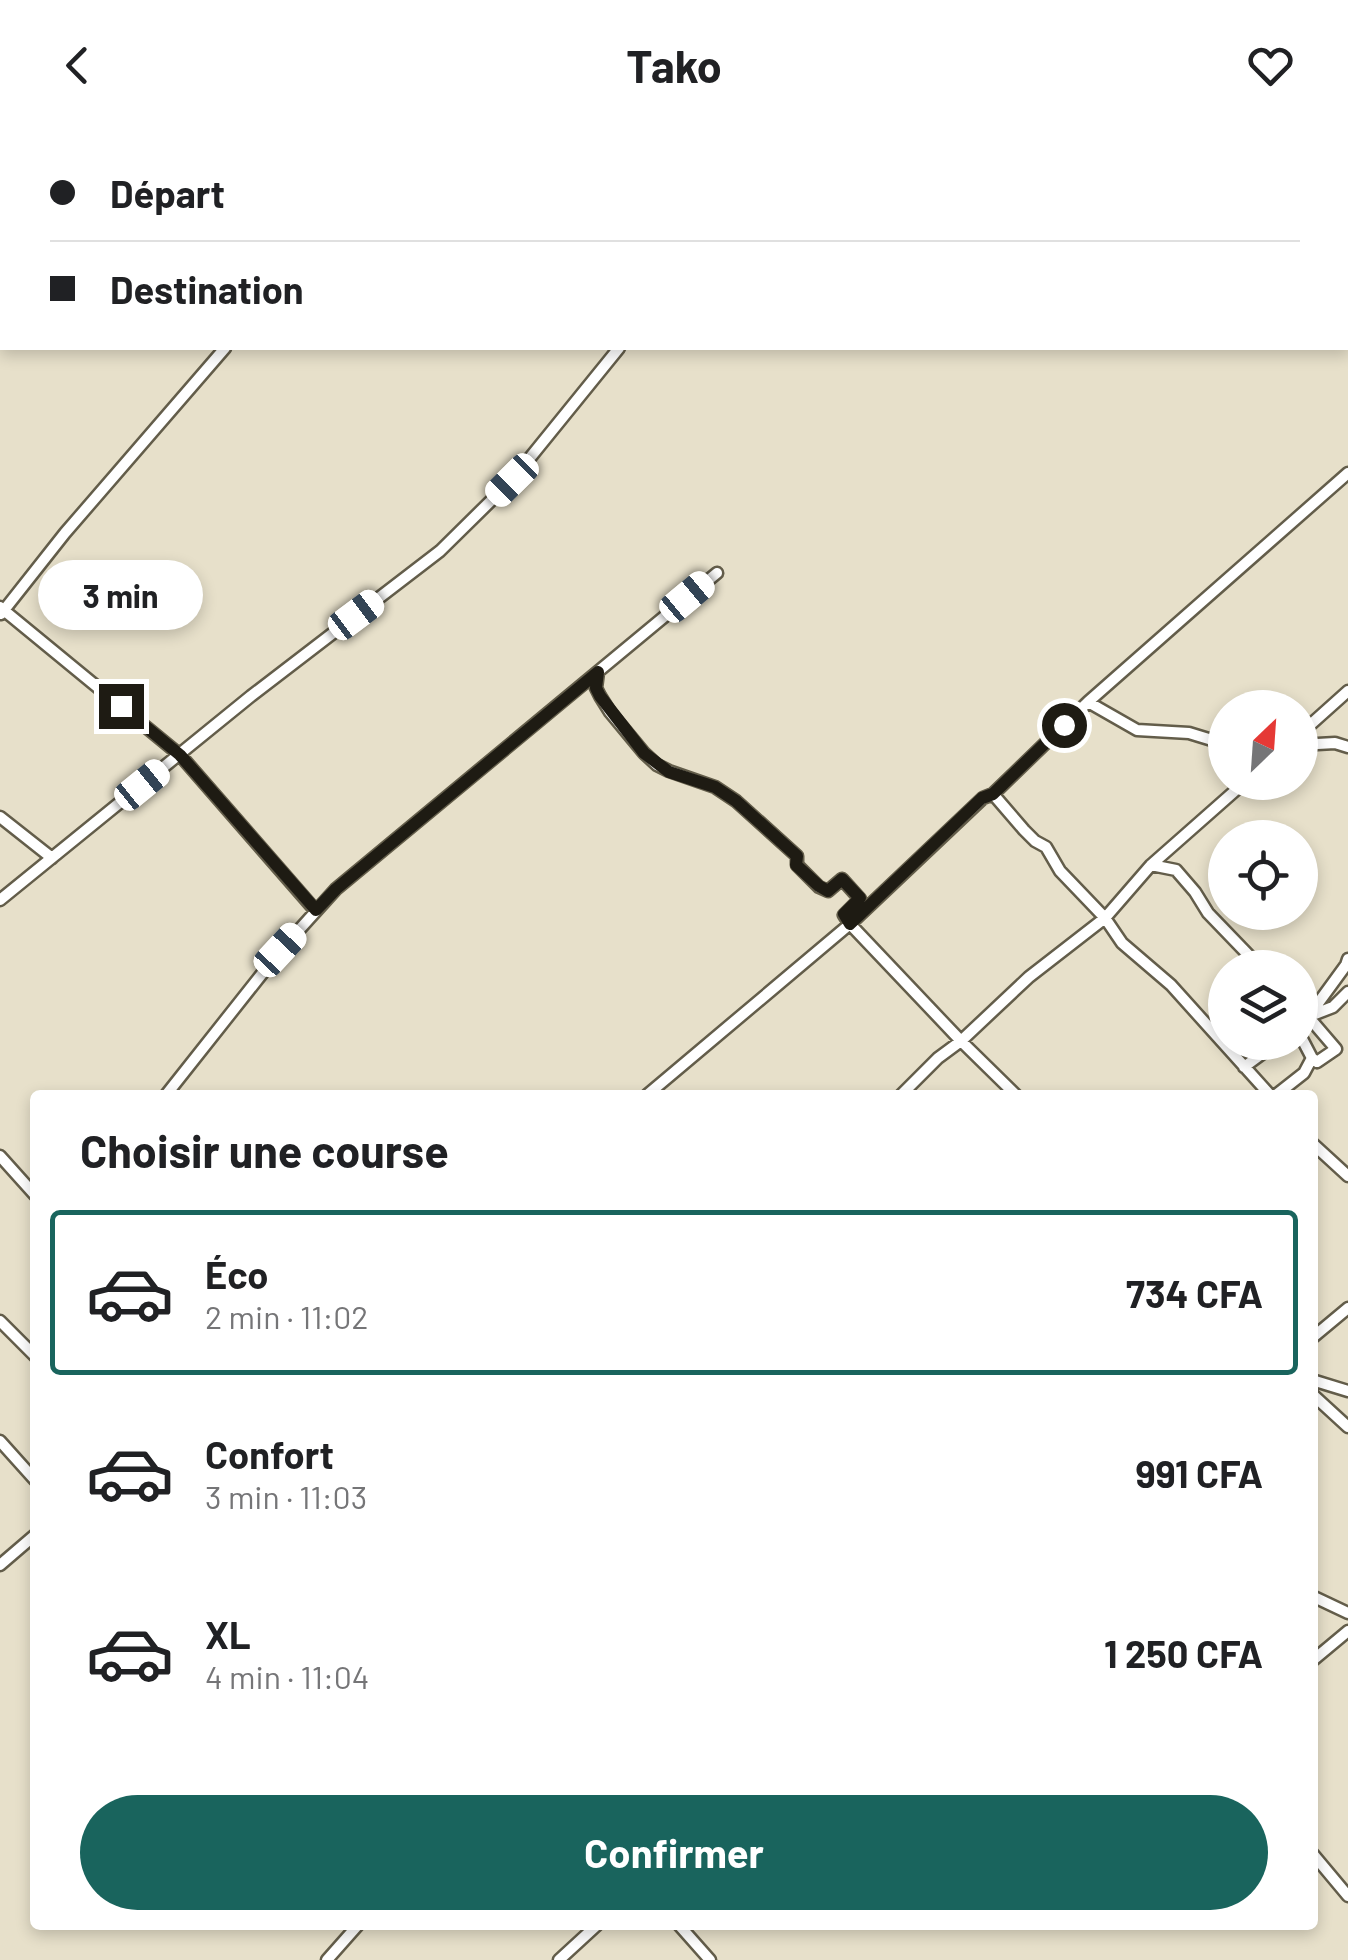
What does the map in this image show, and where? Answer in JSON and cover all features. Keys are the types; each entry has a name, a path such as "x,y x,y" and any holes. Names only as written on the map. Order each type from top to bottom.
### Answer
{"street":[{"path":"223,350 2,611 180,755 316,910"},
{"path":"0,900 267,684 440,552 512,480 617,350"},
{"path":"653,1090 850,924 1088,702 1348,473"},
{"path":"170,1090 336,889 717,572"},
{"path":"598,672 596,688 610,712 657,765 715,787 736,801 797,856 796,865 819,886 828,891 842,879 860,898 844,914 850,924 1011,1090"},
{"path":"1318,718 1348,691"},
{"path":"1088,702 1137,730 1188,733 1208,739"},
{"path":"1318,744 1348,747"},
{"path":"993,794 1024,830 1046,847 1060,871 1105,918 1122,944 1171,985 1268,1090"},
{"path":"905,1090 1030,977 1105,918 1152,865 1224,800"},
{"path":"0,817 52,858"},
{"path":"1152,865 1176,870 1208,913 1244,950"},
{"path":"1318,1004 1348,959"},
{"path":"1318,1013 1333,1007 1348,992"},
{"path":"1314,1060 1336,1049 1318,1027"},
{"path":"1244,1066 1252,1060"},
{"path":"1280,1090 1304,1073 1311,1060"},
{"path":"1318,1148 1348,1176"},
{"path":"0,1156 30,1189"},
{"path":"1318,1333 1348,1308"},
{"path":"0,1321 30,1351"},
{"path":"1318,1382 1348,1391"},
{"path":"1318,1400 1348,1427"},
{"path":"0,1441 30,1474"},
{"path":"0,1566 30,1540"},
{"path":"1318,1599 1348,1613"},
{"path":"1318,1656 1348,1631"},
{"path":"1318,1861 1348,1896"},
{"path":"327,1960 354,1930"},
{"path":"559,1960 592,1930"},
{"path":"683,1930 710,1960"}],"route":[{"path":"121,706 180,755 316,910 336,889 598,672 596,688 610,712 657,765 715,787 736,801 797,856 796,865 819,886 828,891 842,879 860,898 844,914 850,924 1064,725"}]}
